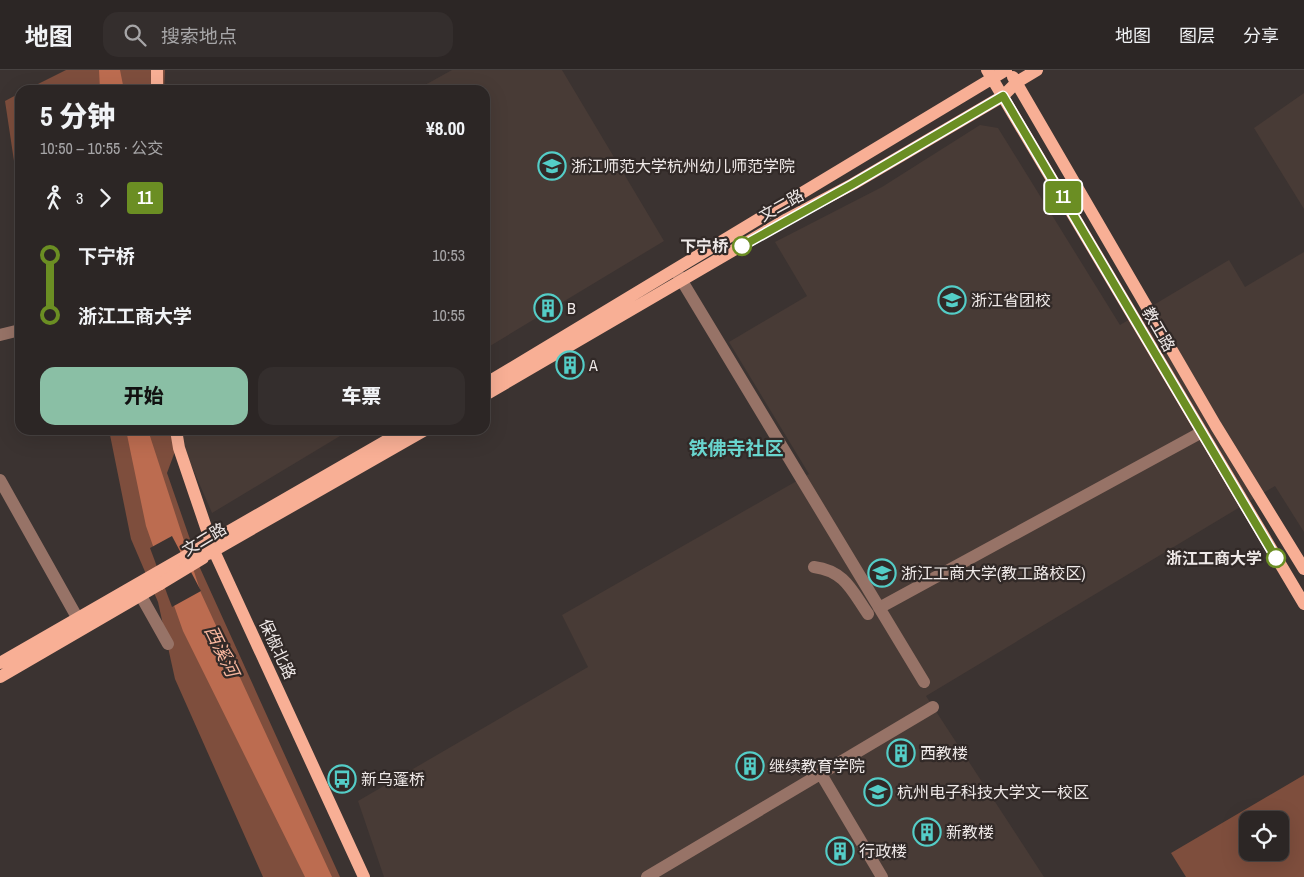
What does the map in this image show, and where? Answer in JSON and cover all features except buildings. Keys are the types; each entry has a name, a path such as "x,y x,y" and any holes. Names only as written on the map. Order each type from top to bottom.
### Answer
{"main road":[{"path":"157,70 157,85"},
{"name":"文二路","path":"490,393 679,276 989,74 1007,70"},
{"name":"教工路","path":"1007,70 1017,82 1216,426 1304,569"},
{"name":"文二路","path":"490,381 679,276 853,184 1003,96 1017,82 1037,70"},
{"name":"教工路","path":"989,74 1304,604"},
{"name":"保俶北路","path":"177,435 179,448 213,546 364,877"},
{"name":"文二路","path":"0,663 78,619 158,579 397,435"},
{"name":"文二路","path":"213,546 416,435"},
{"name":"文二路","path":"0,677 141,596 158,579"}],"street":[{"path":"679,276 874,611 924,682"},
{"path":"0,335 15,331"},
{"path":"874,611 1202,432"},
{"path":"0,480 78,619"},
{"path":"814,567 833,571 843,578 874,611"},
{"path":"141,596 168,644"},
{"path":"647,877 933,708"},
{"path":"821,774 882,877"}],"shaded area":[{"path":"66,70 165,70 164,85 36,85"},
{"name":"浙江师范大学杭州幼儿师范学院","path":"452,70 562,70 664,241 490,346 490,85 425,85"},
{"path":"1304,93 1304,209 1254,128"},
{"path":"15,96 15,168 5,101"},
{"name":"浙江工商大学(教工路校区)","path":"980,125 998,128 1120,325 1229,260 1245,287 1304,252 1304,532 1275,486 926,696 1044,877 384,877 358,801 588,667 562,615 809,474 729,342 807,296 775,242 882,187"},
{"path":"110,435 181,435 167,473 200,568 340,877 263,877 175,679 158,602 131,539"},
{"path":"181,435 342,435 212,513 180,439"},
{"path":"1304,775 1304,877 1186,877 1171,853 1239,813 1239,861 1289,861 1289,811 1243,811"}],"water":[{"path":"99,70 120,70 123,85 100,85"},
{"name":"西溪河","path":"127,435 150,435 201,593 332,877 305,877 183,631 146,526"}],"pier":[{"path":"172,536 201,591 172,607 150,548"}],"bus line":[{"name":"11","path":"742,246 827,199 1003,96 1276,558"}],"place":[{"name":"浙江师范大学杭州幼儿师范学院","path":"552,166"},
{"name":"下宁桥","path":"742,246"},
{"name":"浙江省团校","path":"952,300"},
{"name":"B","path":"548,308"},
{"name":"A","path":"570,365"},
{"name":"浙江工商大学","path":"1276,558"},
{"name":"浙江工商大学(教工路校区)","path":"882,573"},
{"name":"西教楼","path":"901,753"},
{"name":"继续教育学院","path":"750,766"},
{"name":"新乌蓬桥","path":"342,779"},
{"name":"杭州电子科技大学文一校区","path":"878,792"},
{"name":"新教楼","path":"927,832"},
{"name":"行政楼","path":"840,851"}],"district":[{"name":"铁佛寺社区","path":"736,448"}]}
